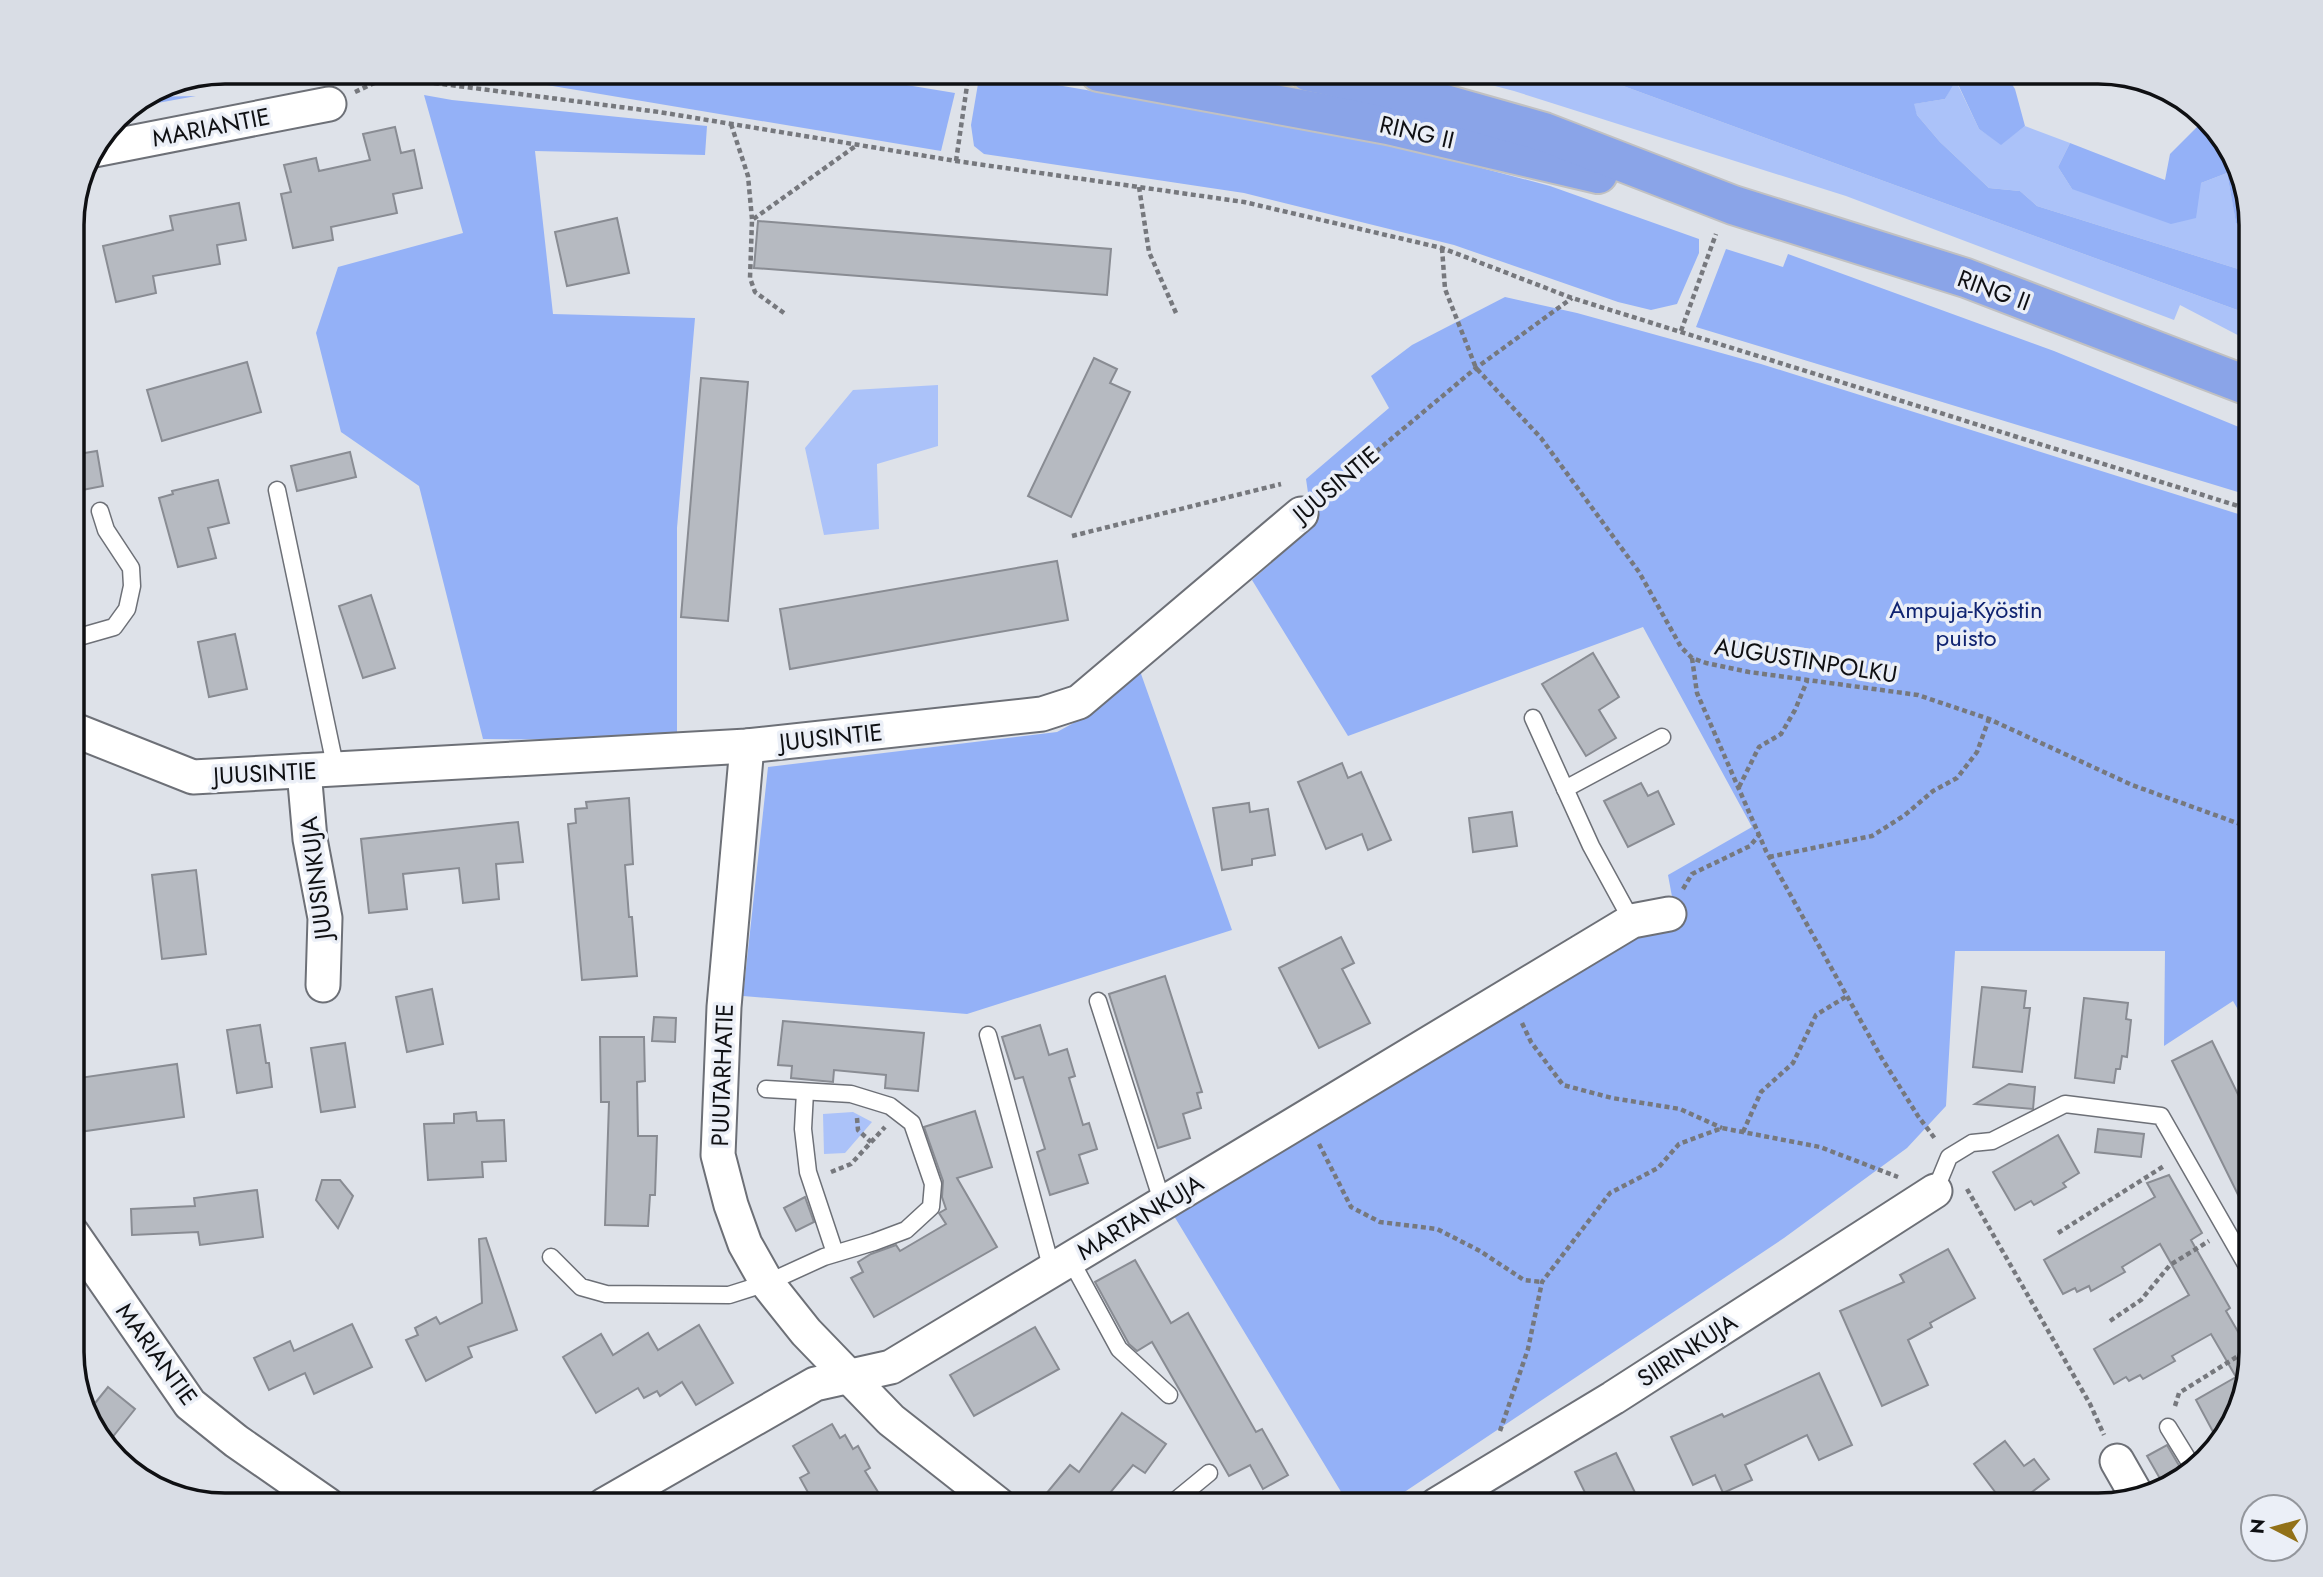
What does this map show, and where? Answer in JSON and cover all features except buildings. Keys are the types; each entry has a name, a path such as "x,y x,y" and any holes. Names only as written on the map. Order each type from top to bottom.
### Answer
{"highway":[{"name":"RING II","path":"1164,84 1388,125 1724,220 1966,278 2239,382"},
{"name":"RING II","path":"1368,84 1544,132 1724,220"}],"street":[{"name":"MARIANTIE","path":"108,146 332,89"},
{"name":"JUUSINTIE","path":"84,734 193,777 747,746 1042,714 1079,702 1301,513"},
{"name":"PUUTARHATIE","path":"747,746 724,1007 718,1155 731,1205 745,1244 766,1283 806,1332 891,1420 984,1493"},
{"name":"JUUSINKUJA","path":"320,770 310,839 325,918 323,985"},
{"name":"MARTANKUJA","path":"625,1493 815,1384 891,1367 1632,921 1669,914"},
{"name":"SIIRINKUJA","path":"1456,1493 1614,1398 1935,1191"},
{"name":"MARIANTIE","path":"84,1250 190,1404 236,1441 311,1493"},
{"path":"2117,1461 2133,1488"}],"lane":[{"path":"277,490 320,770"},
{"path":"84,636 114,627 127,609 132,586 131,568 106,530 100,511"},
{"path":"1533,718 1591,846 1632,921"},
{"path":"1565,789 1662,737"},
{"path":"1098,1001 1163,1203"},
{"path":"988,1035 1061,1265 1119,1349 1169,1395"},
{"path":"551,1257 581,1287 606,1294 729,1295 766,1283 835,1253 906,1230 931,1207 933,1184 912,1123 890,1106 851,1094 766,1089"},
{"path":"805,1092 803,1129 811,1180 835,1253"},
{"path":"1935,1191 1949,1157 1972,1143 1992,1141 2065,1104 2161,1116 2239,1252"},
{"path":"2168,1427 2188,1460"},
{"path":"1185,1493 1209,1473"}],"path":[{"path":"332,89 355,84"},
{"path":"442,84 659,112 956,161 1244,202 1442,248 1572,298 2239,506"},
{"path":"956,161 967,84"},
{"path":"731,124 748,176 752,220 750,278 755,292 783,313"},
{"path":"752,220 858,144"},
{"path":"1139,187 1149,252 1177,313"},
{"path":"1681,331 1724,220"},
{"path":"1442,248 1445,289 1476,368"},
{"name":"JUUSINTIE","path":"1301,513 1476,368 1572,298"},
{"name":"AUGUSTINPOLKU","path":"1476,368 1541,438 1639,572 1681,647 1692,658 1749,672 1918,695 1989,719 2132,785 2239,824"},
{"path":"1072,536 1281,484"},
{"path":"1692,658 1697,693 1769,857 1881,1057 1918,1116 1949,1157 2090,1404 2117,1461"},
{"path":"1739,787 1759,747 1781,734 1807,681"},
{"path":"1769,857 1872,836 1933,791 1957,778 1978,752 1989,719"},
{"path":"1669,914 1692,874 1750,846 1759,835"},
{"path":"1508,995 1531,1042 1563,1085 1612,1098 1680,1110 1722,1128 1821,1147 1935,1191"},
{"path":"1742,1132 1762,1092 1793,1063 1816,1015 1847,996"},
{"path":"811,1180 851,1164 899,1113"},
{"path":"1307,1117 1351,1207 1380,1222 1437,1229 1480,1251 1524,1280 1542,1282"},
{"path":"1503,1464 1497,1439 1528,1349 1542,1282 1610,1193 1658,1168 1679,1144 1722,1128"},
{"path":"2058,1233 2183,1154"},
{"path":"2110,1321 2141,1300 2170,1265 2227,1230"},
{"path":"2168,1427 2179,1393 2239,1356"}],"shaded area":[{"path":"1487,84 1618,84 2239,311 2239,336 2180,305 2174,320 1846,196"},
{"path":"1952,84 1957,84 1979,129 2001,144 2025,126 2070,143 2058,167 2072,189 2201,183 2227,173 2236,222 2239,223 2239,269 2037,206 2020,191 1989,188 1940,142 1917,115 1913,104 1945,99"},
{"path":"938,385 938,446 877,464 879,529 824,535 805,448 853,390"},
{"path":"853,1112 872,1122 845,1153 824,1154 823,1114"}],"green space":[{"path":"541,84 900,84 955,93 941,151"},
{"path":"978,84 1051,84 1321,130 1429,154 1550,186 1699,239 1699,253 1677,304 1651,310 1618,302 1454,245 1244,193 984,154 974,146 971,125"},
{"path":"1618,84 1954,84 1945,99 1914,104 1917,115 1940,142 1989,188 2020,191 2037,206 2239,269 2239,311"},
{"path":"1958,84 2012,84 2025,126 2001,145 1979,129"},
{"path":"424,95 707,126 705,155 535,151 553,314 695,318 677,528 677,735 609,740 483,739 419,486 341,432 316,333 338,267 463,233"},
{"path":"196,96 155,103 168,97"},
{"path":"2198,126 2220,154 2228,171 2238,207 2239,223 2236,223 2227,173 2201,183 2196,218 2171,224 2072,189 2058,167 2070,143 2165,180 2170,154"},
{"path":"1726,249 1783,267 1788,254 2054,351 2239,427 2239,492 1696,327"},
{"name":"Ampuja-Kyöstin puisto","path":"1505,297 1577,313 1761,364 2239,514 2239,1011 2233,1001 2164,1046 2165,951 1955,951 1946,1106 1907,1148 1784,1238 1403,1493 1342,1493 1171,1211 1628,940 1678,929 1668,875 1752,827 1643,627 1348,736 1252,580 1313,527 1306,479 1389,408 1371,376 1412,345"},
{"path":"1140,671 1232,930 967,1014 743,996 768,767 1057,732 1090,714"}]}
